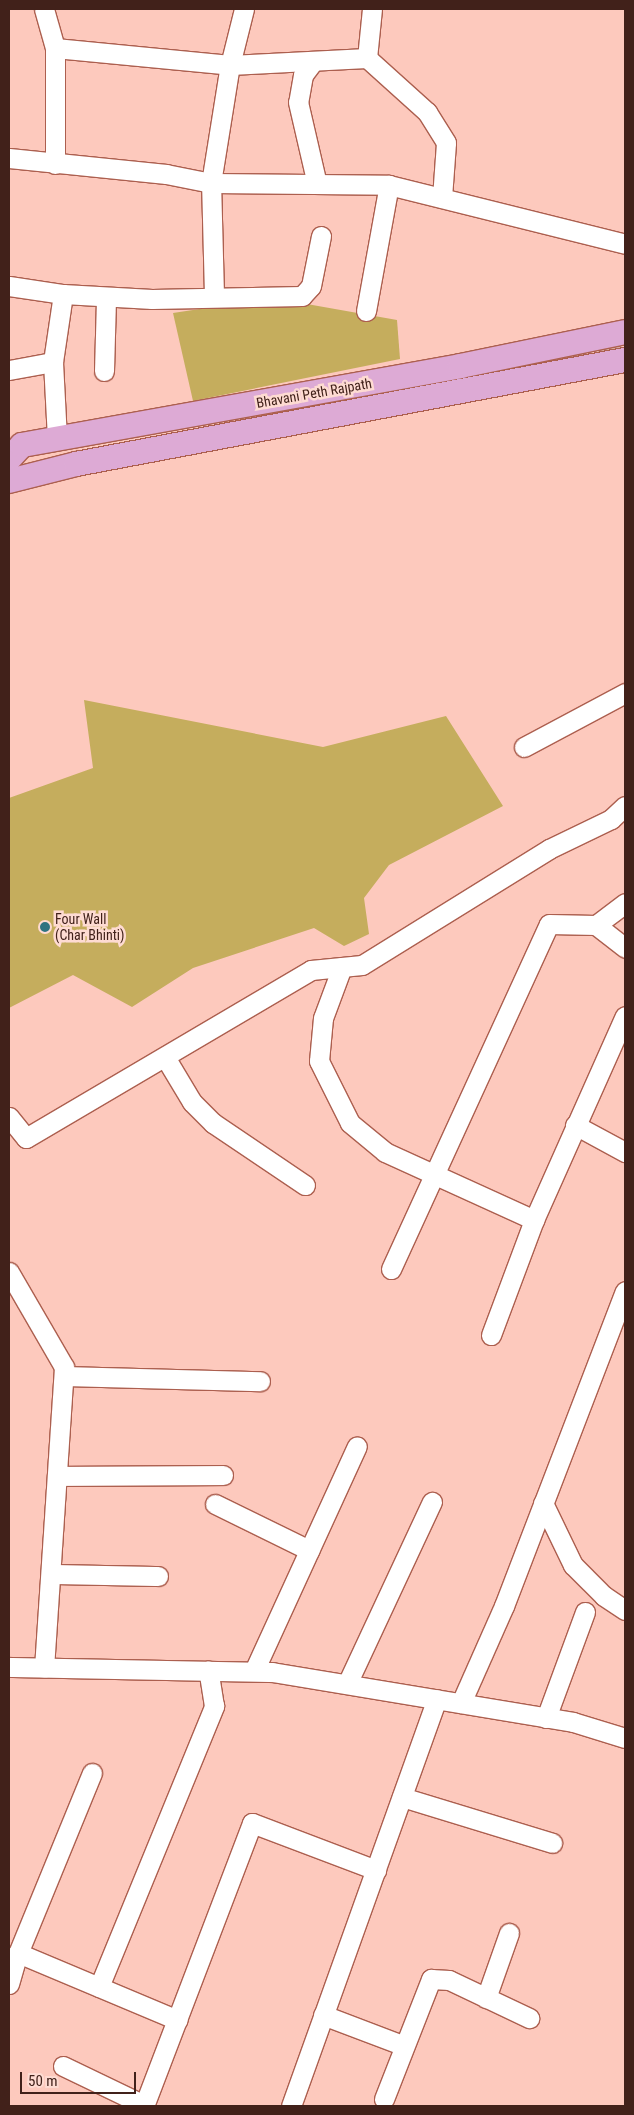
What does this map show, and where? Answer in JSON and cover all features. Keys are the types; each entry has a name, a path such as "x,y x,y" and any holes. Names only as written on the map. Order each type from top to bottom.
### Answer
{"main road":[{"name":"Bhavani Peth Rajpath","path":"11,458 22,445 460,366 625,332"},
{"path":"9,481 76,464 625,360"},
{"path":"11,458 58,456 527,365"}],"street":[{"path":"44,9 55,48 55,164"},
{"path":"214,295 211,183 230,65 244,9"},
{"path":"367,58 372,9"},
{"path":"55,48 230,65 312,63 367,58 427,112 446,144 442,198"},
{"path":"312,63 303,76 298,102 316,184"},
{"path":"9,158 166,174 211,183 389,185 625,244"},
{"path":"366,311 389,185"},
{"path":"9,286 106,298 214,295 302,296 311,286 321,236"},
{"path":"57,438 53,362 63,294"},
{"path":"104,370 106,298"},
{"path":"9,370 53,362"},
{"path":"524,747 625,693"},
{"path":"9,1117 26,1138 311,970 362,965 549,849 611,819 625,806"},
{"path":"596,925 625,903"},
{"path":"391,1269 432,1176 452,1140 549,924 596,925 625,948"},
{"path":"342,967 323,1018 319,1061 350,1123 385,1152 432,1176 534,1220"},
{"path":"491,1335 534,1220 625,1016"},
{"path":"165,1057 192,1102 213,1123 305,1185"},
{"path":"575,1125 625,1152"},
{"path":"9,1272 64,1367 44,1667"},
{"path":"461,1704 544,1503 625,1291"},
{"path":"64,1376 260,1381"},
{"path":"254,1671 357,1446"},
{"path":"57,1476 223,1476"},
{"path":"347,1684 432,1502"},
{"path":"544,1503 573,1565 604,1596 625,1610"},
{"path":"215,1504 309,1550"},
{"path":"51,1574 158,1576"},
{"path":"546,1718 585,1612"},
{"path":"9,1667 254,1671 347,1684 546,1718 625,1738"},
{"path":"98,1987 214,1706 208,1670"},
{"path":"290,2106 437,1699"},
{"path":"9,1984 18,1954 92,1773"},
{"path":"402,1797 552,1842"},
{"path":"63,2066 144,2106 252,1823 376,1870"},
{"path":"486,1998 509,1933"},
{"path":"18,1954 177,2020"},
{"path":"384,2099 402,2045 432,1979 449,1980 529,2018"},
{"path":"323,2015 402,2045"}],"shaded area":[{"path":"273,298 397,320 400,359 193,401 173,313"},
{"path":"84,700 323,747 446,716 503,806 389,865 364,898 369,934 344,946 314,928 193,968 132,1007 73,975 9,1008 9,798 93,768"}],"tunnel":[{"path":"527,365 625,346"}],"place":[{"name":"Four Wall (Char Bhinti)","path":"45,927"}]}
